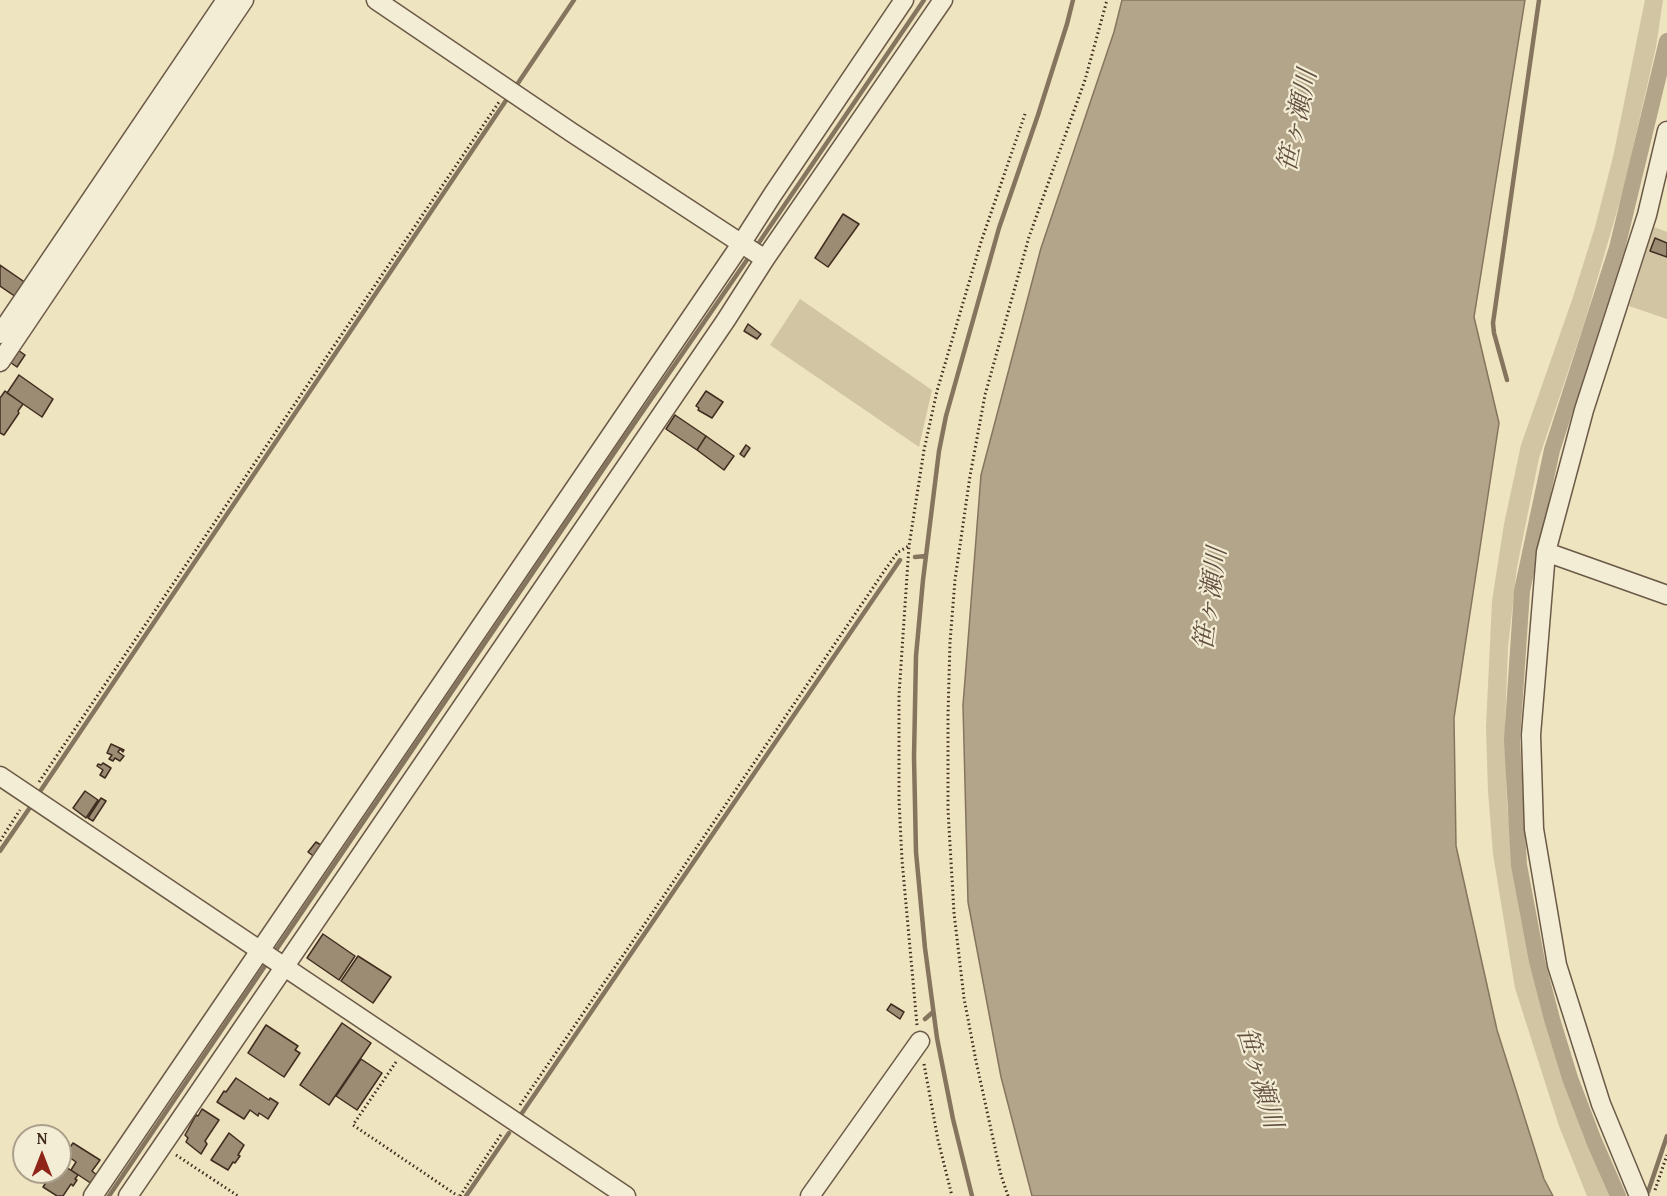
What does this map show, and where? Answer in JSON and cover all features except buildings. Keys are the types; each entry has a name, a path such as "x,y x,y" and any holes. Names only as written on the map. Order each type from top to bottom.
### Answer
{"street":[{"path":"0,334 226,0"},
{"path":"0,362 244,0"},
{"path":"376,0 753,252"},
{"path":"113,1191 162,1146 271,958 726,320 773,194 904,0"},
{"path":"113,1191 753,252 943,0"},
{"path":"1639,1196 1601,1104 1557,965 1534,830 1531,735 1546,552 1584,410 1647,215 1667,131"},
{"path":"1546,552 1667,595"},
{"path":"0,776 626,1196"},
{"path":"810,1196 920,1041"}],"path":[{"path":"1008,1196 1001,1175 976,1061 964,998 954,913 948,810 950,642 954,591 970,476 990,374 1029,237 1085,80 1107,0"},
{"path":"0,841 29,795 511,91"},
{"path":"952,1196 938,1140 916,1020 907,923 899,800 899,695 909,546 924,450 937,391 981,242 1025,114"},
{"path":"406,1048 353,1125 459,1196 512,1118 515,1110 633,941 886,567 898,552 909,546"},
{"path":"162,1146 238,1196"},
{"path":"1653,1196 1667,1155"}],"shaded area":[{"path":"1645,0 1663,0 1656,47 1624,187 1585,321 1539,458 1517,567 1508,647 1505,726 1507,805 1515,876 1543,1010 1582,1132 1609,1196 1587,1196 1559,1126 1515,988 1493,854 1486,727 1492,601 1504,524 1521,445 1595,227 1613,157"},
{"path":"1654,227 1667,232 1667,319 1629,306"},
{"path":"800,299 932,390 919,447 770,345"}],"water":[{"name":"笹ヶ瀬川","path":"1122,0 1525,0 1474,317 1499,423 1454,718 1456,846 1497,1030 1544,1179 1553,1196 1032,1196 1001,1077 968,902 963,705 981,475 1041,248 1114,32"}],"waterway":[{"path":"514,89 574,0"},
{"path":"756,247 924,0"},
{"path":"972,1196 953,1119 937,1038 925,948 916,852 914,757 916,656 939,451 946,416 999,228 1038,115 1073,0"},
{"path":"1507,380 1493,323 1539,0"},
{"path":"1618,1196 1570,1078 1537,961 1519,865 1512,740 1522,591 1552,450 1617,248 1667,41"},
{"path":"41,790 509,96"},
{"path":"274,953 751,254"},
{"path":"915,557 926,556"},
{"path":"520,1116 900,560"},
{"path":"0,851 31,806"},
{"path":"109,1196 269,960"},
{"path":"925,1019 933,1012"},
{"path":"466,1196 509,1133"},
{"path":"1648,1192 1667,1136"}]}
